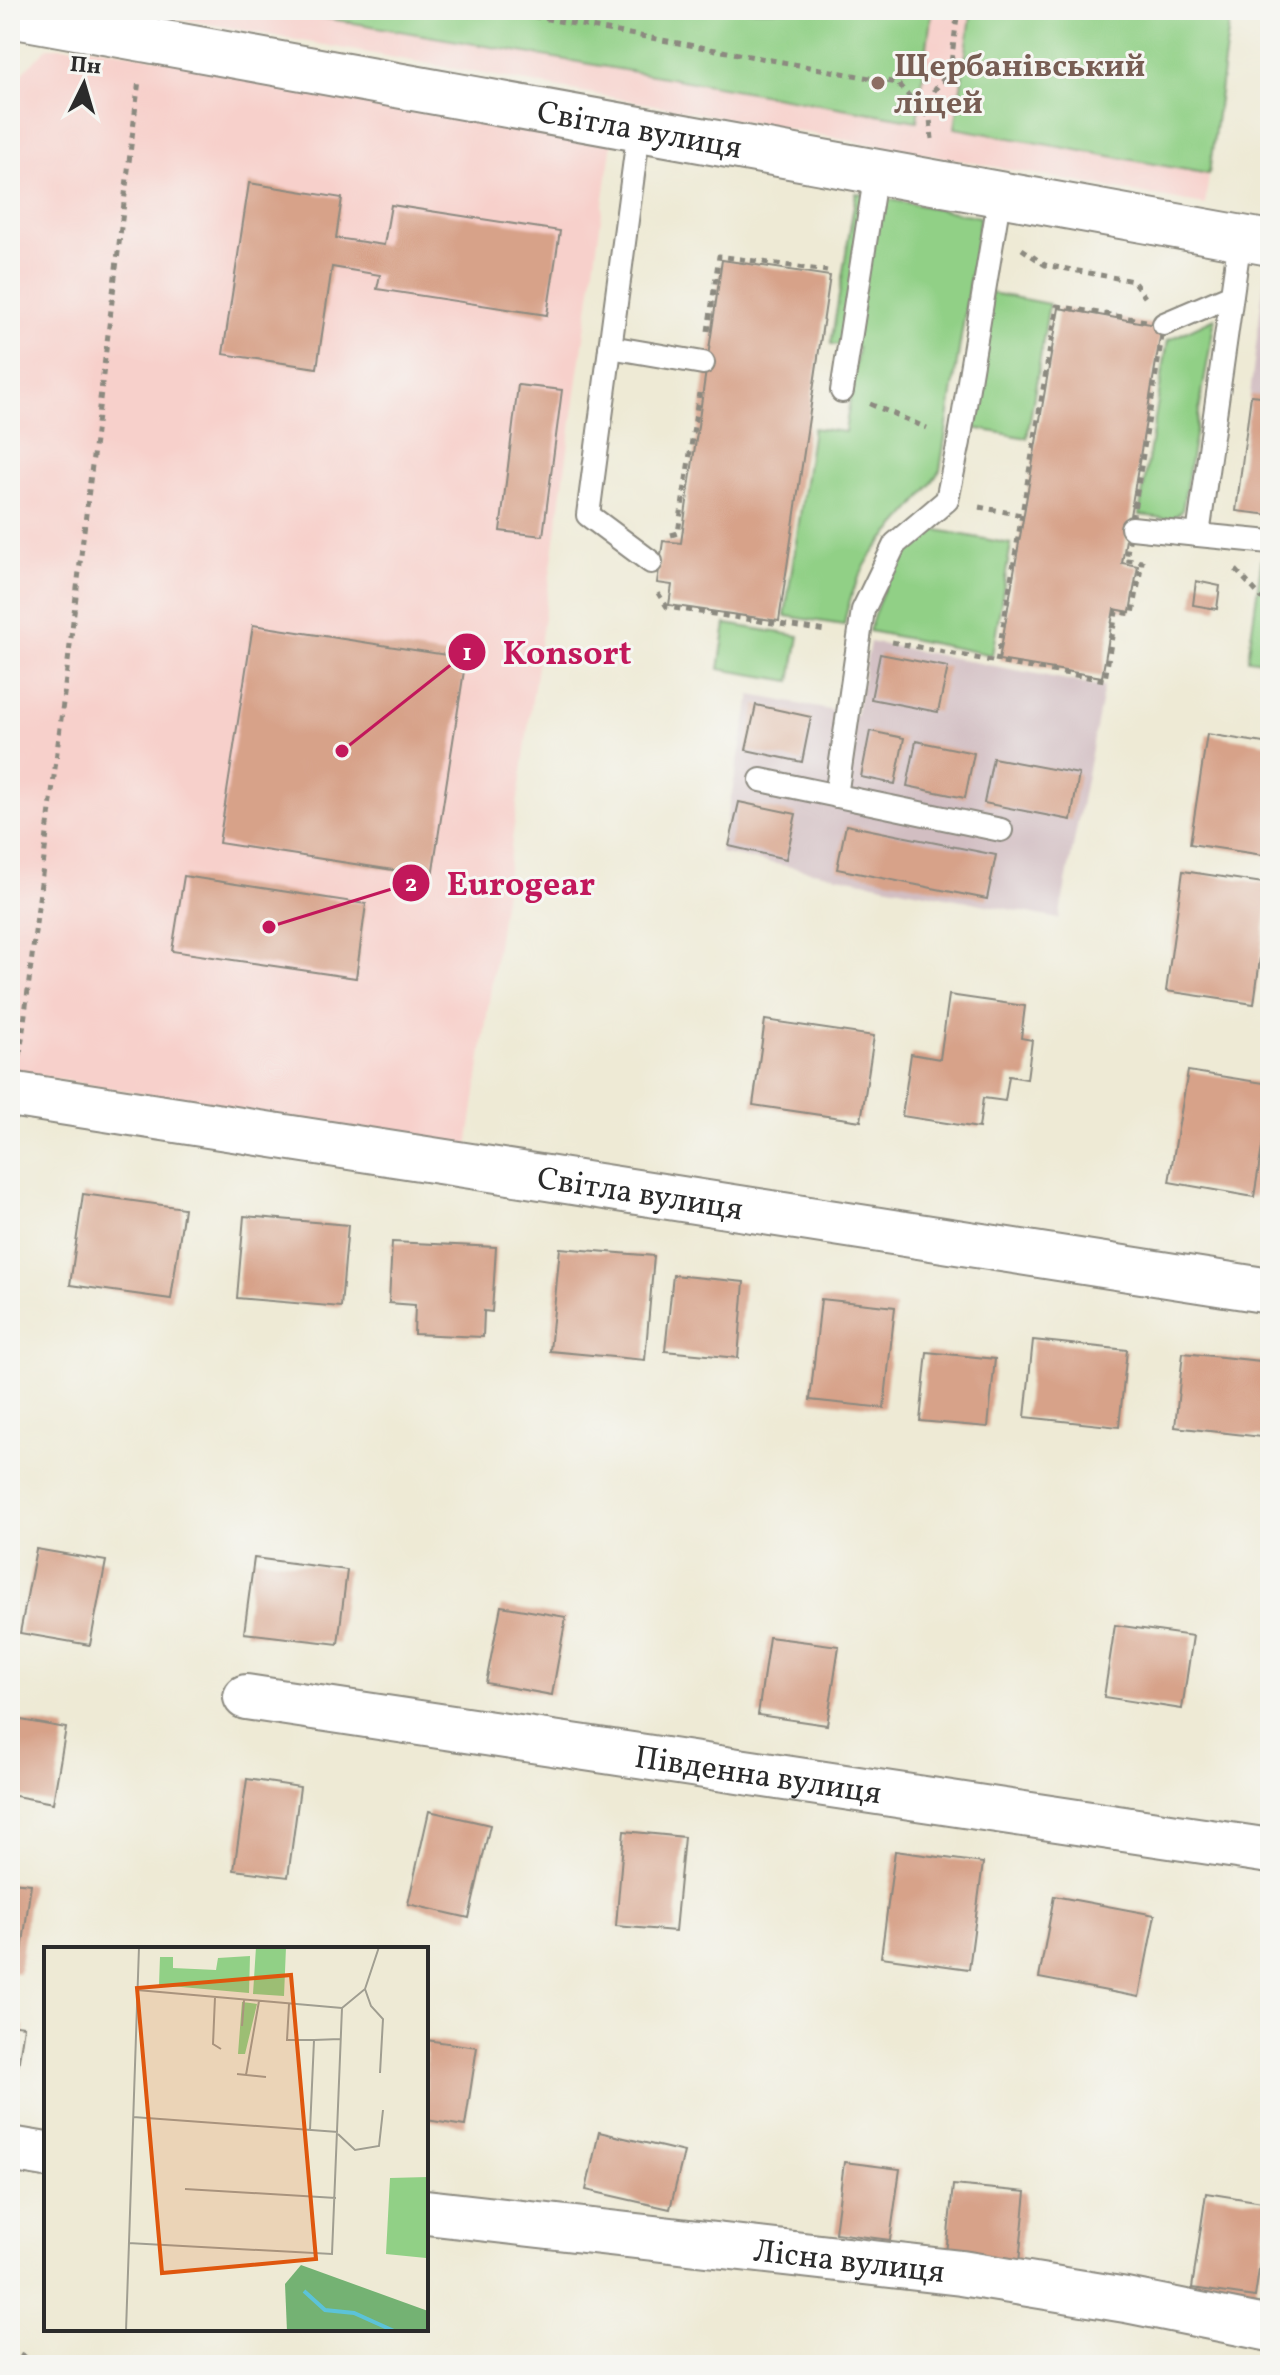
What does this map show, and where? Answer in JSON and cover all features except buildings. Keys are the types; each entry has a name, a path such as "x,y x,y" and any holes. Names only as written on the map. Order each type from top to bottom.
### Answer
{"street":[{"name":"Світла вулиця","path":"10,15 949,185 997,212 1255,240"},
{"name":"Світла вулиця","path":"13,1094 1270,1291"},
{"name":"Південна вулиця","path":"246,1697 1270,1851"},
{"path":"10,2149 44,2155"},
{"name":"Лісна вулиця","path":"428,2212 961,2273 1126,2300 1270,2329"}],"lane":[{"path":"639,129 588,515 651,562"},
{"path":"842,391 876,172"},
{"path":"836,796 863,610 895,544 947,500 997,212"},
{"path":"1198,535 1232,295 1255,240"},
{"path":"1160,319 1232,295"},
{"path":"610,347 703,363"},
{"path":"1132,528 1270,542"},
{"path":"761,780 1001,830"}],"path":[{"path":"498,10 897,83 930,119"},
{"path":"949,185 934,151 930,119 934,91 950,71 958,10"},
{"path":"13,1094 144,39"},
{"path":"997,212 1045,265 1133,281 1149,302"},
{"path":"834,272 719,256 678,533 660,537 651,562 653,585 667,607 860,636 997,662 1105,680 1116,612 1133,614 1142,562 1126,560 1160,319 1057,306 997,662"},
{"path":"842,391 959,442"},
{"path":"947,500 1022,515"},
{"path":"10,2348 39,2365"}],"shaded area":[{"name":"Щербанівський ліцей","path":"160,10 1231,10 1205,205 159,15"},
{"path":"48,47 96,47 612,142 468,1148 10,1069 10,106 24,71"},
{"path":"1266,263 1270,264 1270,515 1236,511"},
{"path":"870,642 1104,687 1059,919 720,853 751,695 856,715"}],"green space":[{"path":"279,10 932,10 917,121"},
{"path":"972,10 1231,10 1209,174 955,128"},
{"path":"856,193 980,217 940,470 870,557 848,605 844,625 785,616 813,428 845,432 858,348 831,344"},
{"path":"991,293 1049,304 1027,438 968,427"},
{"path":"1215,318 1182,511 1171,519 1139,515 1168,340"},
{"path":"927,528 1011,544 992,655 869,631 890,575"},
{"path":"1262,557 1270,557 1270,662 1248,659"},
{"path":"726,624 799,636 791,681 719,669"}],"place":[{"name":"Щербанівський ліцей","path":"878,83"},
{"name":"Konsort","path":"342,751"},
{"name":"Eurogear","path":"269,927"}]}
